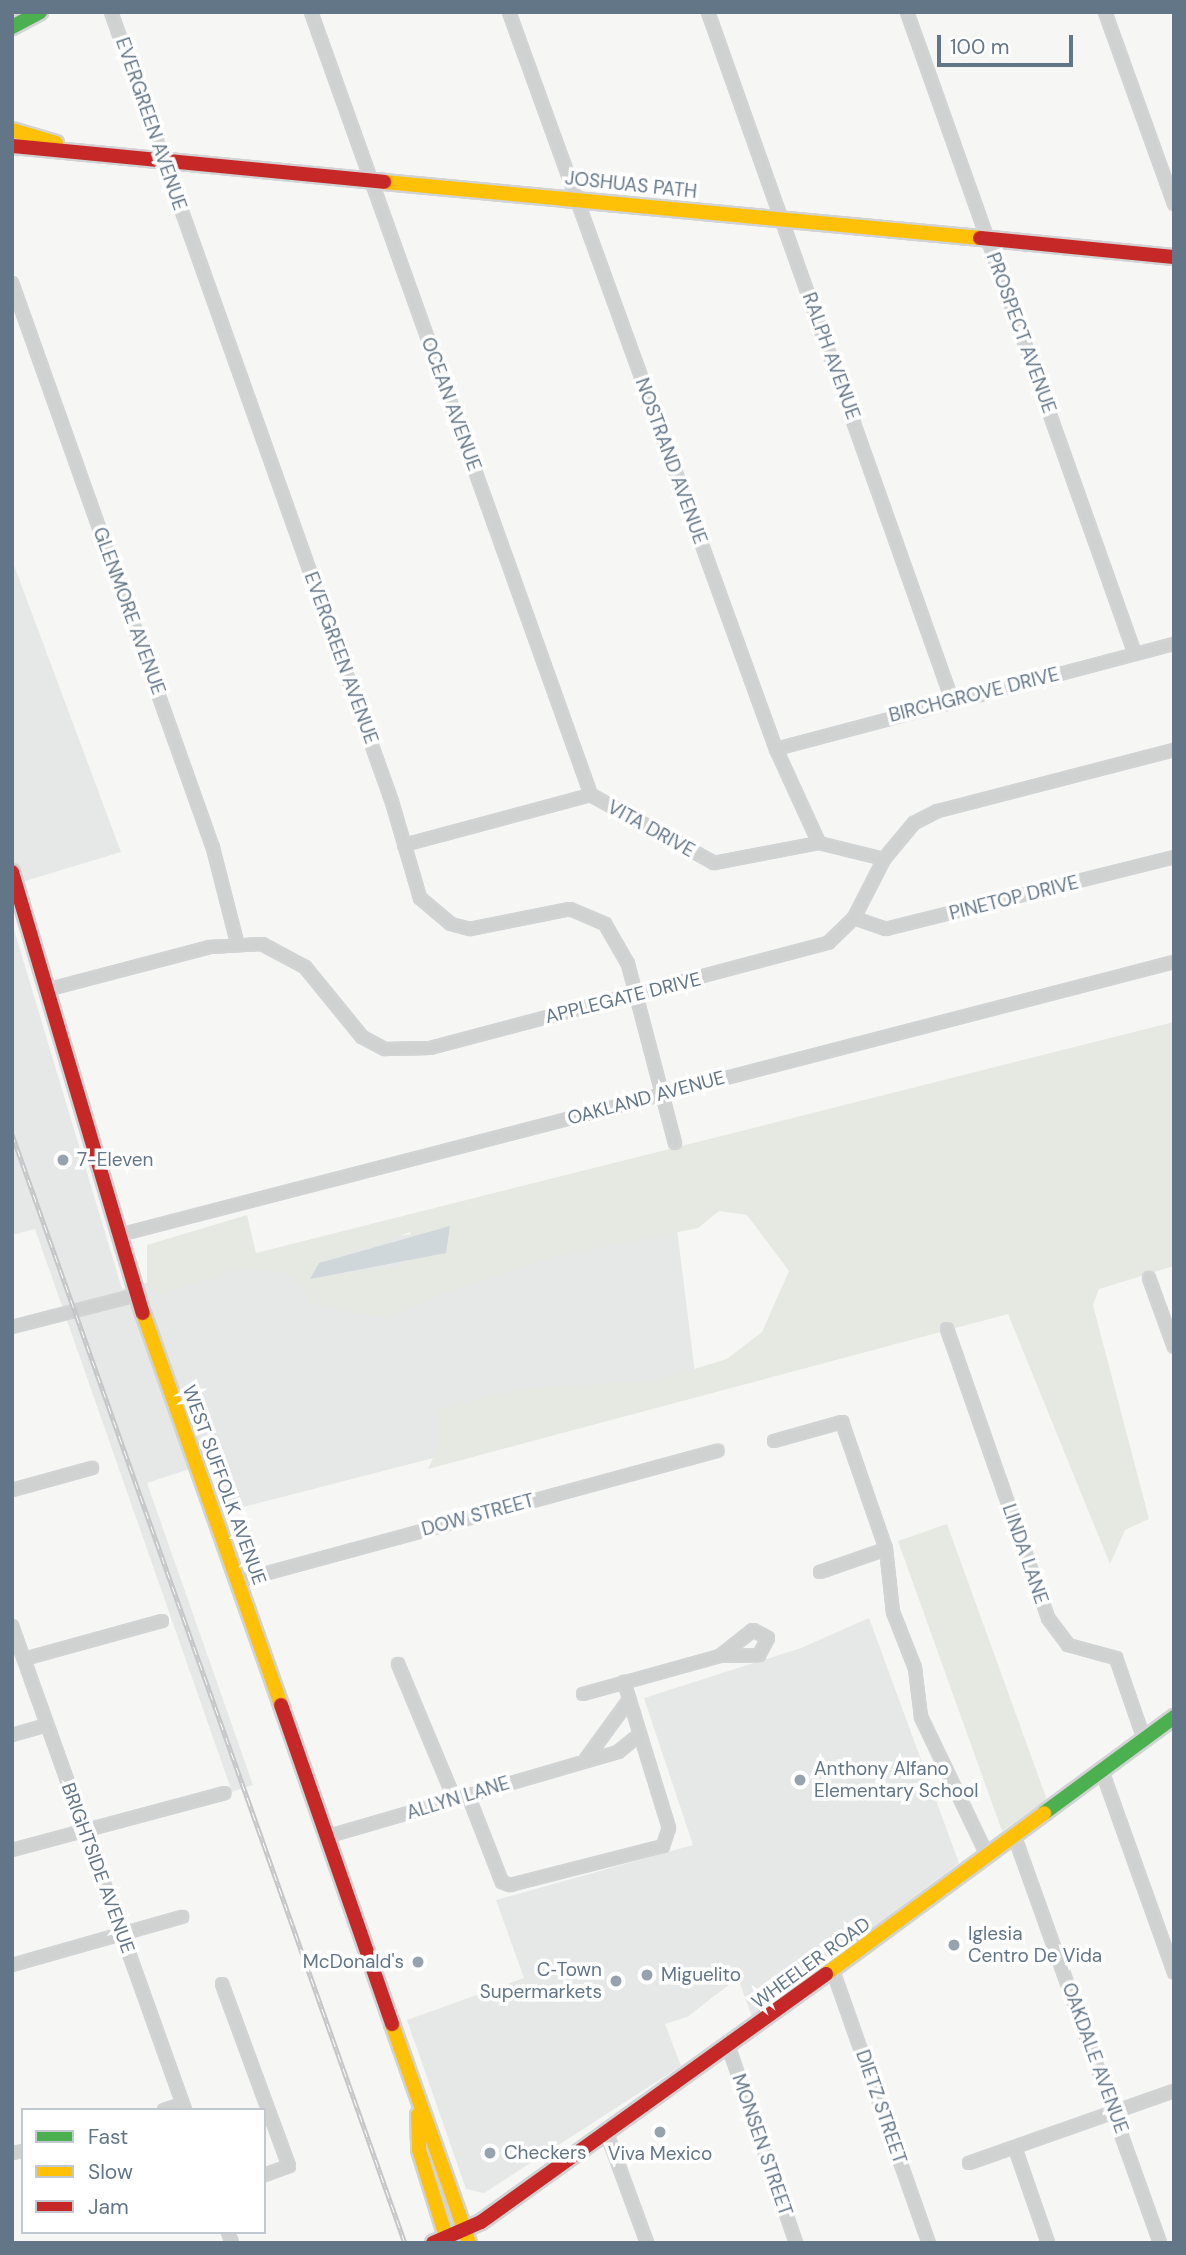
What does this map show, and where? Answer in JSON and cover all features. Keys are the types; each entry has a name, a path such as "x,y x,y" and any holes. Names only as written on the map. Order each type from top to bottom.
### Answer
{"main road":[{"path":"12,27 40,12"},
{"name":"JOSHUAS PATH","path":"12,130 86,151"},
{"name":"JOSHUAS PATH","path":"12,146 1174,257"},
{"name":"WEST SUFFOLK AVENUE","path":"12,872 137,1295 329,1836 417,2106 419,2150 453,2240"},
{"name":"WHEELER ROAD","path":"453,2240 729,2048 1174,1717"}],"street":[{"name":"EVERGREEN AVENUE","path":"111,12 404,845 416,888 434,914 470,929 551,911 588,915 618,939 636,994 675,1143"},
{"name":"OCEAN AVENUE","path":"311,12 591,795"},
{"name":"NOSTRAND AVENUE","path":"509,12 776,749 818,843"},
{"name":"RALPH AVENUE","path":"708,12 953,700"},
{"name":"PROSPECT AVENUE","path":"907,12 1135,654"},
{"path":"1105,12 1174,204"},
{"name":"GLENMORE AVENUE","path":"12,283 214,848 237,942"},
{"name":"BIRCHGROVE DRIVE","path":"776,749 953,700 1174,644"},
{"name":"APPLEGATE DRIVE","path":"46,990 237,942 284,952 305,967 362,1037 407,1052 828,943 854,918 884,859 914,823 938,811 1174,750"},
{"name":"VITA DRIVE","path":"404,845 591,795 714,863 818,843"},
{"path":"818,843 884,859"},
{"name":"PINETOP DRIVE","path":"854,918 886,929 908,925 1174,857"},
{"name":"OAKLAND AVENUE","path":"119,1235 1174,962"},
{"path":"1149,1278 1174,1347"},
{"path":"12,1327 137,1295"},
{"name":"LINDA LANE","path":"947,1329 1048,1618 1068,1645 1116,1658 1144,1739"},
{"path":"774,1441 842,1422 886,1549 893,1612 915,1668 921,1717 988,1857"},
{"name":"DOW STREET","path":"238,1581 718,1451"},
{"path":"12,1490 92,1468"},
{"path":"820,1572 886,1549"},
{"path":"24,1658 162,1621"},
{"name":"BRIGHTSIDE AVENUE","path":"12,1626 183,2107"},
{"path":"583,1694 720,1656 759,1655 768,1638 753,1630 720,1656"},
{"path":"398,1664 454,1798"},
{"path":"468,1795 502,1882 509,1885 663,1846 669,1828 638,1736 624,1682"},
{"path":"586,1759 629,1700"},
{"path":"12,1735 47,1725"},
{"name":"ALLYN LANE","path":"329,1836 586,1759 618,1752 638,1736"},
{"path":"1102,1771 1174,1972"},
{"path":"12,1850 225,1793"},
{"name":"OAKDALE AVENUE","path":"1014,1835 1160,2243"},
{"path":"12,1965 182,1917"},
{"name":"DIETZ STREET","path":"833,1971 929,2243"},
{"path":"222,1984 289,2166 266,2174"},
{"name":"MONSEN STREET","path":"729,2048 796,2243"},
{"path":"969,2163 1174,2091"},
{"path":"607,2134 647,2243"},
{"path":"1015,2147 1048,2243"}],"shaded area":[{"path":"12,560 121,852 12,885"},
{"path":"12,923 122,1289 306,1243 675,1213 697,1390 232,1510 214,1461 147,1483 253,1785 232,1792 35,1229 12,1235"},
{"path":"1174,1022 1174,1266 1099,1289 1093,1305 1149,1519 1125,1530 1110,1564 1008,1314 428,1469 441,1441 438,1410 518,1389 658,1380 727,1359 762,1332 789,1271 747,1215 719,1211 698,1228 552,1257 446,1292 387,1319 310,1304 301,1285 285,1273 243,1268 160,1294 147,1283 147,1245 247,1215 256,1253","holes":["411,1232 404,1265 310,1279 319,1263"]},
{"path":"450,1226 446,1253 310,1279 319,1263"},
{"path":"947,1524 1047,1800 1002,1831 898,1541"},
{"path":"869,1618 959,1863 752,2017 738,1978 687,2017 665,2024 681,2066 484,2193 466,2189 407,2020 524,1978 496,1900 693,1845 644,1698 801,1648"}],"railway":[{"path":"12,1134 405,2243"}],"traffic: fast":[{"path":"12,27 40,12"},
{"path":"1044,1813 1174,1717"}],"traffic: slow":[{"path":"12,130 56,143"},
{"path":"384,182 980,238"},
{"path":"143,1313 281,1705"},
{"path":"826,1974 1044,1813"},
{"path":"392,2024 469,2243"},
{"path":"418,2115 419,2150 448,2243"}],"traffic: jam":[{"path":"12,146 384,182"},
{"path":"980,238 1174,257"},
{"path":"12,872 143,1313"},
{"path":"281,1705 392,2024"},
{"path":"433,2243 481,2222 826,1974"}],"place":[{"name":"7-Eleven","path":"63,1160"},
{"name":"Anthony Alfano Elementary School","path":"800,1780"},
{"name":"Iglesia Centro De Vida","path":"954,1945"},
{"name":"McDonald's","path":"418,1962"},
{"name":"Miguelito","path":"647,1975"},
{"name":"C‑Town Supermarkets","path":"616,1981"},
{"name":"Viva Mexico","path":"660,2132"},
{"name":"Checkers","path":"490,2153"}]}
